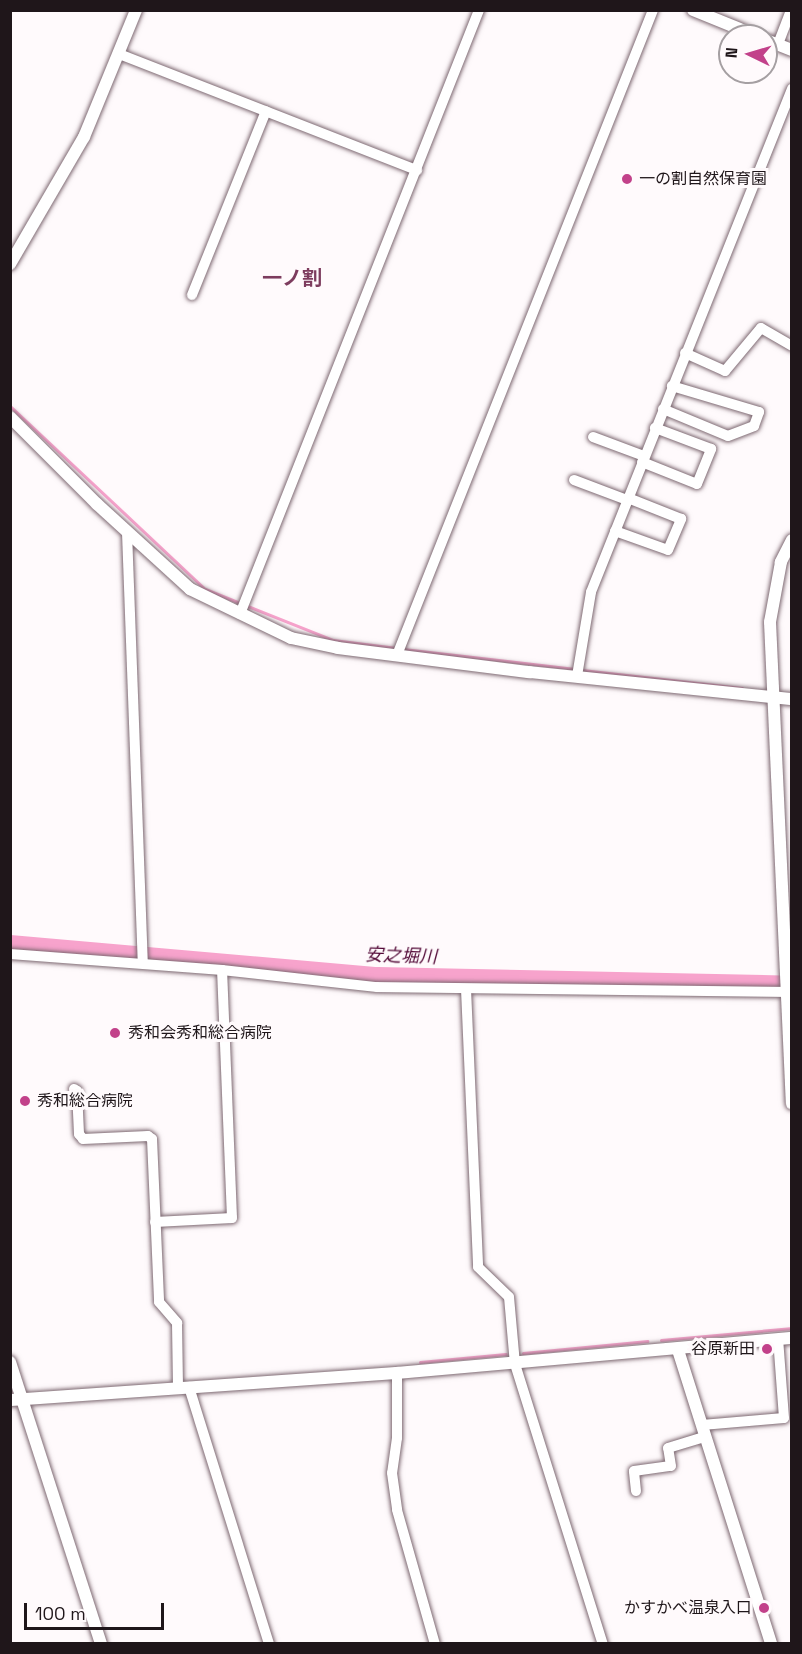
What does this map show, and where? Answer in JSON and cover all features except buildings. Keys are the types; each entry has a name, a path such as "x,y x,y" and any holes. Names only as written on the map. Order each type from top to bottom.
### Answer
{"street":[{"path":"10,264 84,137 136,10"},
{"path":"240,614 479,10"},
{"path":"397,655 652,10"},
{"path":"693,10 727,24"},
{"path":"778,32 791,10"},
{"path":"778,44 792,50"},
{"path":"119,54 417,170"},
{"path":"577,676 591,592 792,89"},
{"path":"192,295 266,111"},
{"path":"685,353 725,371 761,328 792,346"},
{"path":"663,409 728,436 754,426 759,412 672,386"},
{"path":"10,417 127,532 190,590 291,638 338,648 792,699"},
{"path":"593,437 697,484 711,449 655,428"},
{"path":"574,480 681,519 668,550 615,531"},
{"path":"127,532 143,963"},
{"path":"792,540 782,562 770,622 785,992 792,1103"},
{"path":"10,954 222,970 377,987 785,992"},
{"path":"155,1222 232,1218 222,970"},
{"path":"466,989 478,1267 509,1297 515,1364 603,1644"},
{"path":"74,1089 77,1091 79,1134 83,1139 148,1136 152,1139 159,1302 177,1323 184,1387 269,1644"},
{"path":"17,1400 515,1364 792,1338"},
{"path":"636,1491 634,1471 671,1466 668,1448 704,1431 784,1418 778,1339"},
{"path":"678,1350 771,1644"},
{"path":"10,1362 17,1400 101,1644"},
{"path":"397,1373 398,1438 392,1473 397,1510 435,1644"}],"waterway":[{"path":"10,406 205,589 333,640 397,648"},
{"path":"403,649 575,669"},
{"path":"582,670 742,688"},
{"name":"安之堀川","path":"10,943 378,975 792,984"},
{"path":"661,1340 792,1328"},
{"path":"523,1353 647,1341"},
{"path":"420,1362 506,1354"}],"place":[{"name":"一の割自然保育園","path":"627,179"},
{"name":"秀和会秀和総合病院","path":"115,1033"},
{"name":"秀和総合病院","path":"25,1101"},
{"name":"谷原新田","path":"767,1349"},
{"name":"かすかべ温泉入口","path":"764,1608"}],"district":[{"name":"一ノ割","path":"292,278"}]}
